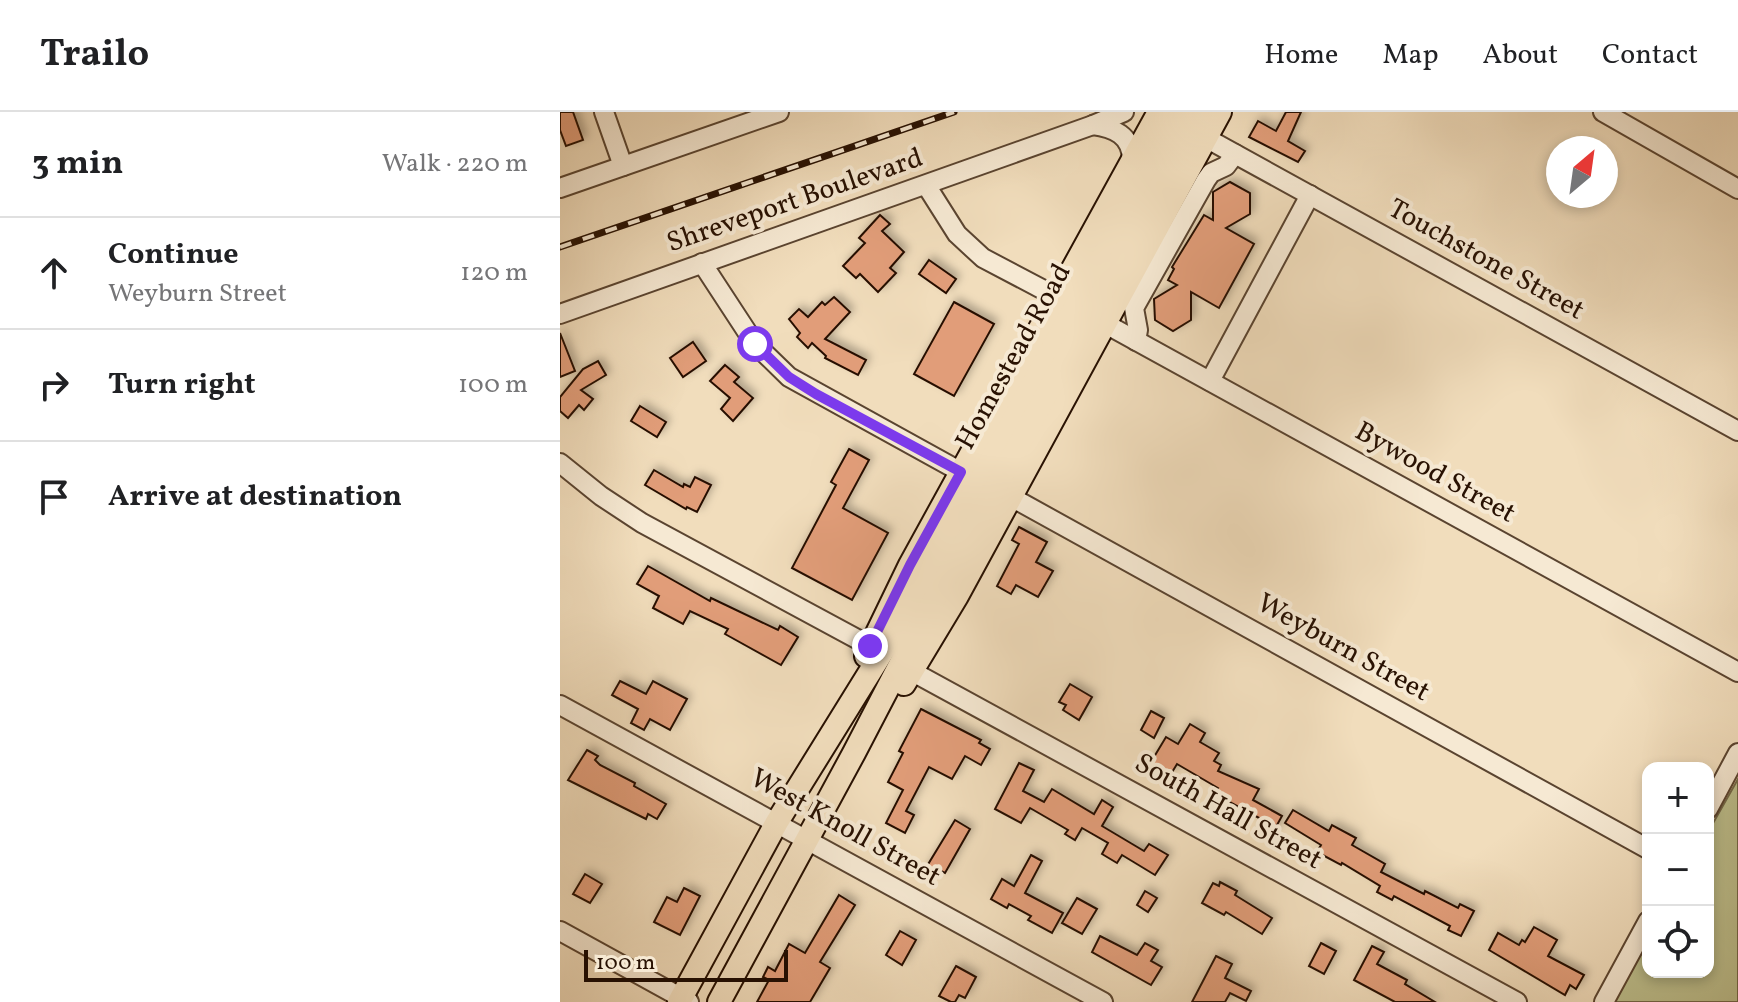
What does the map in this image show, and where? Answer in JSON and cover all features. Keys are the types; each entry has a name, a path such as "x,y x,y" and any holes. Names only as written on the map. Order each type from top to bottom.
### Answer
{"main road":[{"path":"854,753 913,672 1011,497 1082,310 1132,159 1159,112"},
{"name":"Homestead Road","path":"719,1002 936,596 1182,112"},
{"name":"Homestead Road","path":"683,1001 777,822 914,601 1082,310 1201,112"},
{"path":"830,738 870,646 961,472 1206,138 1220,112"}],"street":[{"path":"604,112 623,166"},
{"path":"560,188 779,112"},
{"name":"Shreveport Boulevard","path":"560,314 1124,112"},
{"path":"1603,112 1738,189"},
{"path":"1093,125 1117,131 1129,144 1132,159"},
{"name":"Touchstone Street","path":"1206,138 1738,431"},
{"path":"1136,341 1138,330 1134,308 1206,180 1211,173 1222,170 1235,154"},
{"name":"Bywood Street","path":"926,185 957,234 983,258 1738,672"},
{"path":"1210,381 1310,195"},
{"path":"702,263 755,344 789,377 961,472"},
{"path":"560,463 601,496 642,523 870,646"},
{"name":"Weyburn Street","path":"1011,497 1642,846"},
{"name":"South Hall Street","path":"913,672 1517,1002"},
{"name":"West Knoll Street","path":"560,705 1103,1002"},
{"path":"1714,798 1738,753"},
{"path":"560,931 683,1001"},
{"path":"1604,1002 1642,932"}],"green space":[{"path":"1738,779 1738,1002 1614,1002 1642,951 1642,978 1714,978 1714,821"}],"building":[{"path":"560,112 573,112 583,140 566,146 560,130"},
{"path":"1286,112 1301,112 1288,141 1305,151 1298,162 1249,137 1258,121 1276,131"},
{"path":"1230,182 1250,193 1250,214 1226,228 1254,244 1219,308 1191,292 1191,320 1173,331 1155,320 1154,299 1177,285 1168,280 1174,269 1172,267 1204,215 1213,220 1213,192"},
{"path":"880,215 890,224 882,231 904,252 890,268 896,273 878,292 860,274 856,278 843,266 865,243 859,238"},
{"path":"929,260 956,279 946,293 919,274"},
{"path":"834,297 850,312 825,339 866,360 858,375 825,358 812,343 808,348 797,337 800,333 789,319 799,309 808,317 822,302 825,305"},
{"path":"954,302 994,324 954,396 914,374"},
{"path":"560,333 575,371 560,377"},
{"path":"693,342 706,361 683,377 670,358"},
{"path":"598,361 606,375 581,390 593,399 584,410 579,405 568,418 560,411 560,397 583,369"},
{"path":"725,365 739,377 734,382 753,398 733,421 721,409 730,398 710,381"},
{"path":"640,406 666,422 657,437 631,421"},
{"path":"849,449 869,460 843,508 888,533 852,600 792,568 836,485 831,482"},
{"path":"654,470 683,487 684,484 690,487 695,477 711,485 697,512 686,509 645,485"},
{"path":"1019,527 1047,542 1036,562 1053,571 1038,597 1016,585 1011,594 997,586 1019,544 1012,540"},
{"path":"648,566 710,601 711,598 778,630 780,626 798,637 781,665 725,634 728,629 690,611 683,624 653,608 659,596 637,584"},
{"path":"620,681 646,694 653,681 687,699 670,730 650,719 644,730 631,723 638,709 612,695"},
{"path":"1070,684 1092,697 1079,720 1063,710 1066,705 1059,702"},
{"path":"921,709 981,740 979,743 990,749 981,765 965,756 952,779 929,767 906,811 914,815 905,833 886,823 903,790 888,782 903,753 899,751"},
{"path":"1151,711 1164,718 1154,738 1141,730"},
{"path":"1190,724 1205,733 1200,742 1219,753 1214,761 1221,765 1218,771 1259,789 1253,800 1282,816 1272,834 1257,826 1261,819 1224,799 1222,804 1212,799 1218,788 1177,764 1171,774 1151,762 1166,737 1178,744"},
{"path":"587,750 598,756 595,760 600,765 666,804 657,819 648,814 646,819 568,780"},
{"path":"1019,763 1034,770 1023,791 1044,802 1052,789 1094,814 1102,800 1113,807 1102,826 1144,851 1149,844 1168,855 1155,875 1122,855 1117,863 1102,854 1108,843 1082,828 1075,840 1065,834 1068,830 1030,808 1021,823 995,809"},
{"path":"1293,810 1329,831 1332,825 1356,838 1352,845 1385,864 1381,872 1424,894 1425,891 1458,908 1460,904 1474,911 1461,936 1448,930 1450,926 1394,896 1392,900 1377,892 1380,886 1317,852 1321,845 1285,823"},
{"path":"955,820 970,829 945,873 937,869 933,876 924,871"},
{"path":"1031,855 1042,861 1025,893 1063,913 1052,933 1028,920 1031,916 1009,904 1007,908 991,899 1002,879 1014,886"},
{"path":"585,874 602,884 590,903 573,894"},
{"path":"1220,882 1272,918 1262,934 1226,912 1224,915 1202,903 1213,883 1219,886"},
{"path":"684,888 700,896 680,935 654,922 667,897 677,902"},
{"path":"1145,891 1157,898 1148,912 1137,905"},
{"path":"839,895 855,905 820,962 830,968 810,1002 757,1002 769,980 763,977 768,967 775,971 789,944 805,953"},
{"path":"1077,898 1097,909 1082,934 1062,923"},
{"path":"1534,927 1557,940 1548,956 1584,975 1576,989 1570,985 1565,995 1489,950 1498,933 1519,945 1522,940 1525,942"},
{"path":"900,931 916,940 902,965 886,955"},
{"path":"1100,936 1137,955 1145,943 1158,950 1151,961 1162,967 1151,985 1092,952"},
{"path":"1321,943 1336,951 1324,974 1309,966"},
{"path":"1372,946 1384,952 1377,964 1407,980 1405,984 1435,1002 1395,1002 1354,980"},
{"path":"1216,956 1232,964 1225,978 1251,991 1246,1001 1230,993 1225,1002 1192,1002"},
{"path":"956,966 976,977 965,998 959,995 955,1002 951,1002 939,996"}],"railway":[{"path":"560,247 954,112"}],"route":[{"path":"755,344 789,377 816,394 961,472 870,646"}]}
